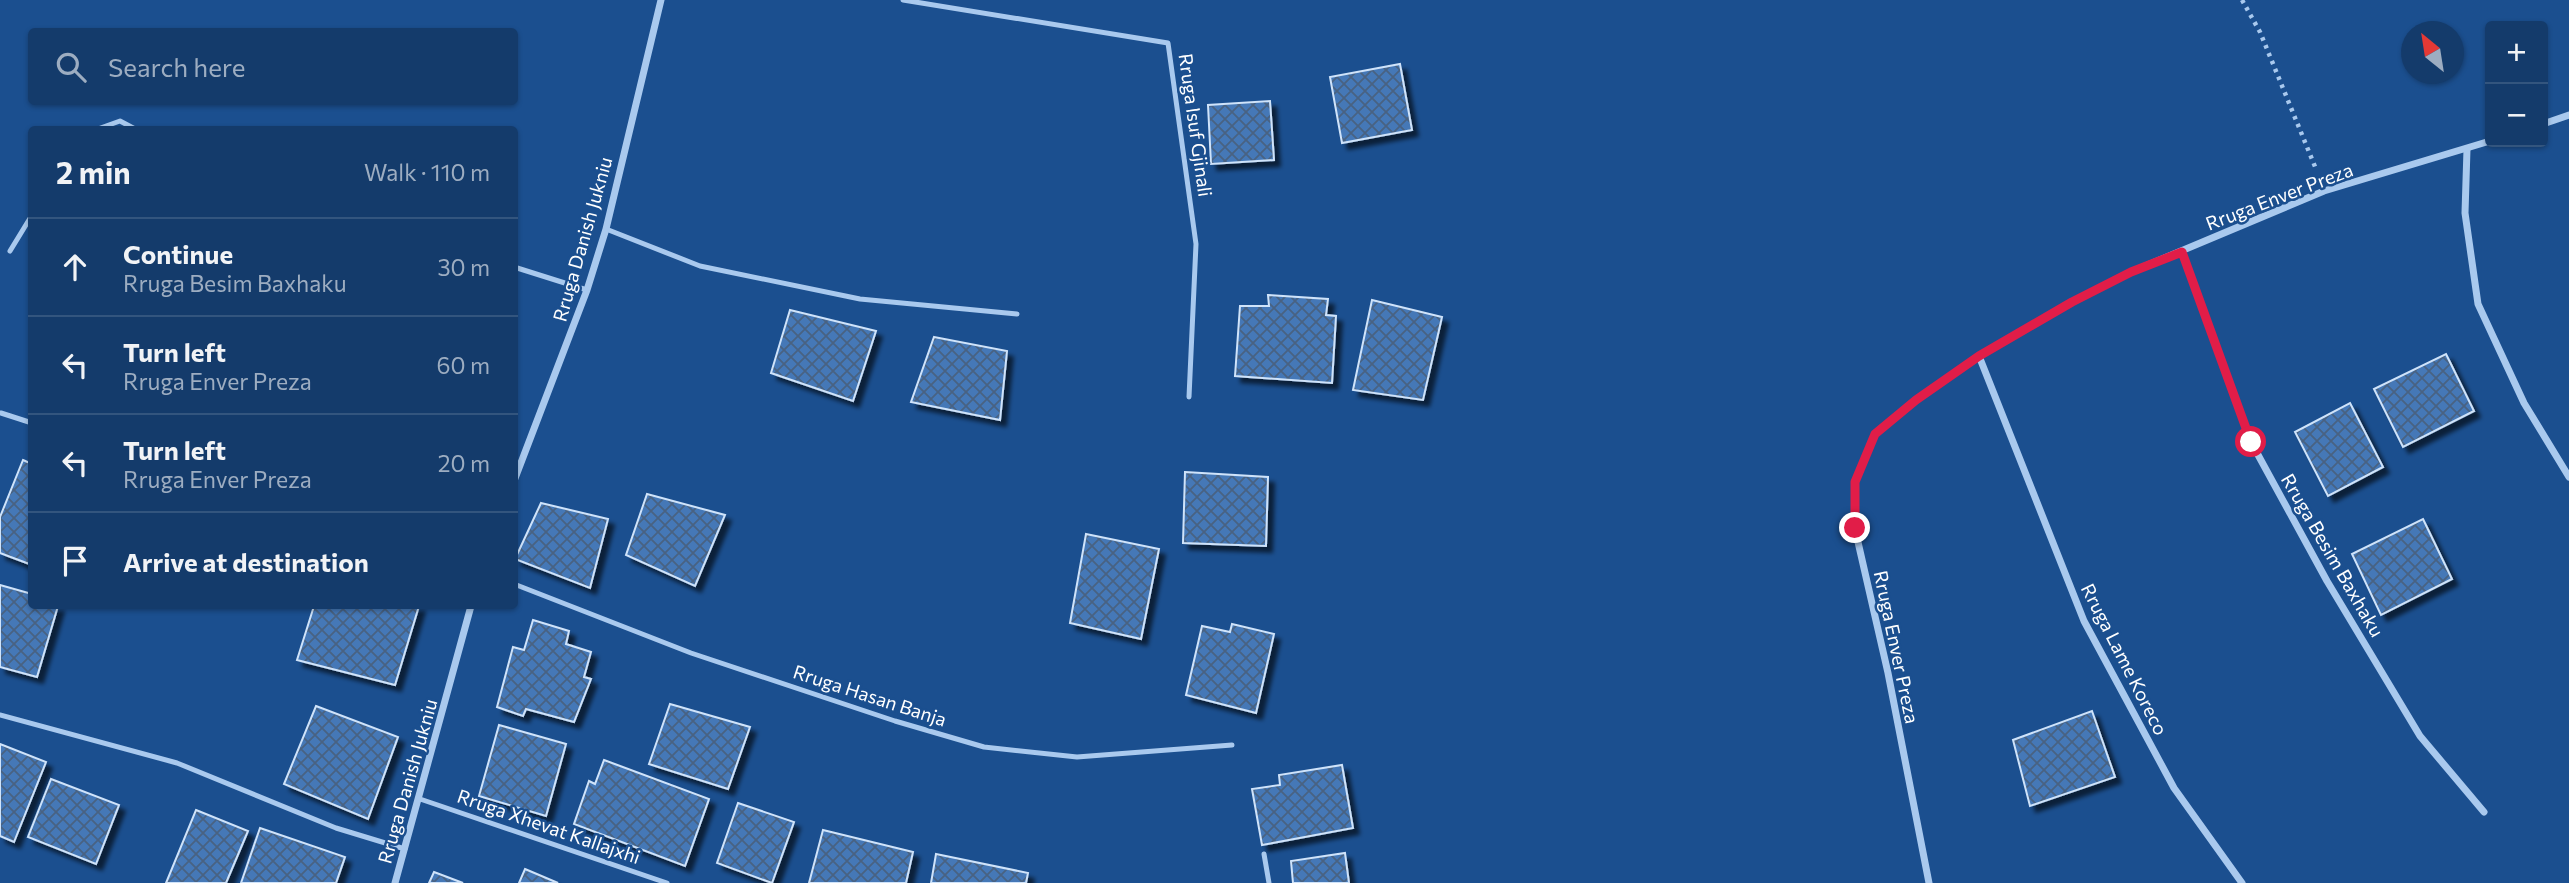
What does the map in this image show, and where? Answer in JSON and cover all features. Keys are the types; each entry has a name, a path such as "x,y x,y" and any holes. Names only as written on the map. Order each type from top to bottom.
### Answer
{"street":[{"name":"Rruga Danish Jukniu","path":"518,471 587,290 606,229 661,0"},
{"path":"2548,122 2569,115"},
{"name":"Rruga Enver Preza","path":"1929,883 1888,673 1855,528 1855,482 1875,434 1916,400 1979,356 2072,302 2131,272 2324,191 2485,143"},
{"path":"2467,149 2465,213 2478,304 2524,403 2569,477"},
{"name":"Rruga Besim Baxhaku","path":"2182,252 2251,442 2328,581 2420,736 2484,813"},
{"name":"Rruga Lame Koreco","path":"1979,356 2084,621 2174,788 2242,883"},
{"name":"Rruga Danish Jukniu","path":"395,883 470,609"}],"lane":[{"name":"Rruga Isuf Gjinali","path":"903,0 1168,43 1196,244 1189,397"},
{"path":"106,126 120,121 129,126"},
{"path":"10,251 28,222"},
{"path":"606,229 713,269 860,299 1017,314"},
{"path":"518,268 587,290"},
{"path":"1,413 28,422"},
{"name":"Rruga Hasan Banja","path":"518,586 691,653 895,722 984,747 1077,757 1232,745"},
{"path":"0,715 177,762 336,828 405,849"},
{"name":"Rruga Xhevat Kallajxhi","path":"420,799 667,883"},
{"path":"1265,854 1269,883"}],"path":[{"path":"2242,0 2260,32 2324,191"}],"building":[{"path":"1400,64 1412,130 1342,143 1330,77"},
{"path":"1270,101 1274,160 1211,164 1208,105"},
{"path":"1268,295 1328,299 1326,315 1336,316 1332,383 1235,376 1240,306 1269,306"},
{"path":"1372,300 1442,317 1423,400 1353,390"},
{"path":"790,310 876,331 853,401 771,373"},
{"path":"934,337 1007,351 1000,420 911,402"},
{"path":"2446,354 2474,411 2403,447 2374,389"},
{"path":"2350,403 2383,467 2328,496 2295,432"},
{"path":"23,460 28,462 28,564 0,553 0,517"},
{"path":"1185,472 1268,477 1266,546 1183,543"},
{"path":"647,494 725,515 695,586 626,555"},
{"path":"541,503 608,519 590,588 518,560 518,553"},
{"path":"2423,519 2452,579 2381,615 2352,554"},
{"path":"1086,534 1159,549 1141,639 1070,623"},
{"path":"0,585 28,593 28,609 57,609 37,677 0,667"},
{"path":"313,609 418,609 395,685 297,660"},
{"path":"533,620 569,631 566,644 591,652 584,677 591,679 574,722 526,709 523,716 497,707 513,647 524,650"},
{"path":"1232,624 1274,634 1256,713 1186,695 1202,626 1230,632"},
{"path":"670,704 750,727 728,789 649,764"},
{"path":"316,706 398,737 368,819 284,784"},
{"path":"2092,711 2115,777 2030,806 2013,740"},
{"path":"499,725 566,744 546,816 479,796"},
{"path":"0,744 46,762 14,842 0,836"},
{"path":"604,760 709,799 685,866 574,824 589,781 595,784"},
{"path":"1342,765 1353,828 1262,845 1252,789 1280,785 1279,775"},
{"path":"51,779 119,805 96,864 28,837"},
{"path":"738,803 794,822 772,883 717,863"},
{"path":"196,810 248,831 226,883 166,883"},
{"path":"260,828 345,857 336,883 241,883"},
{"path":"823,830 913,852 906,883 809,883"},
{"path":"1345,853 1349,883 1293,883 1291,861"},
{"path":"936,854 1028,873 1026,883 931,883"},
{"path":"525,869 558,883 519,883"},
{"path":"434,872 463,883 429,883"}],"route":[{"path":"1855,528 1855,482 1875,434 1916,400 1979,356 2072,302 2131,272 2182,252 2251,442"}]}
